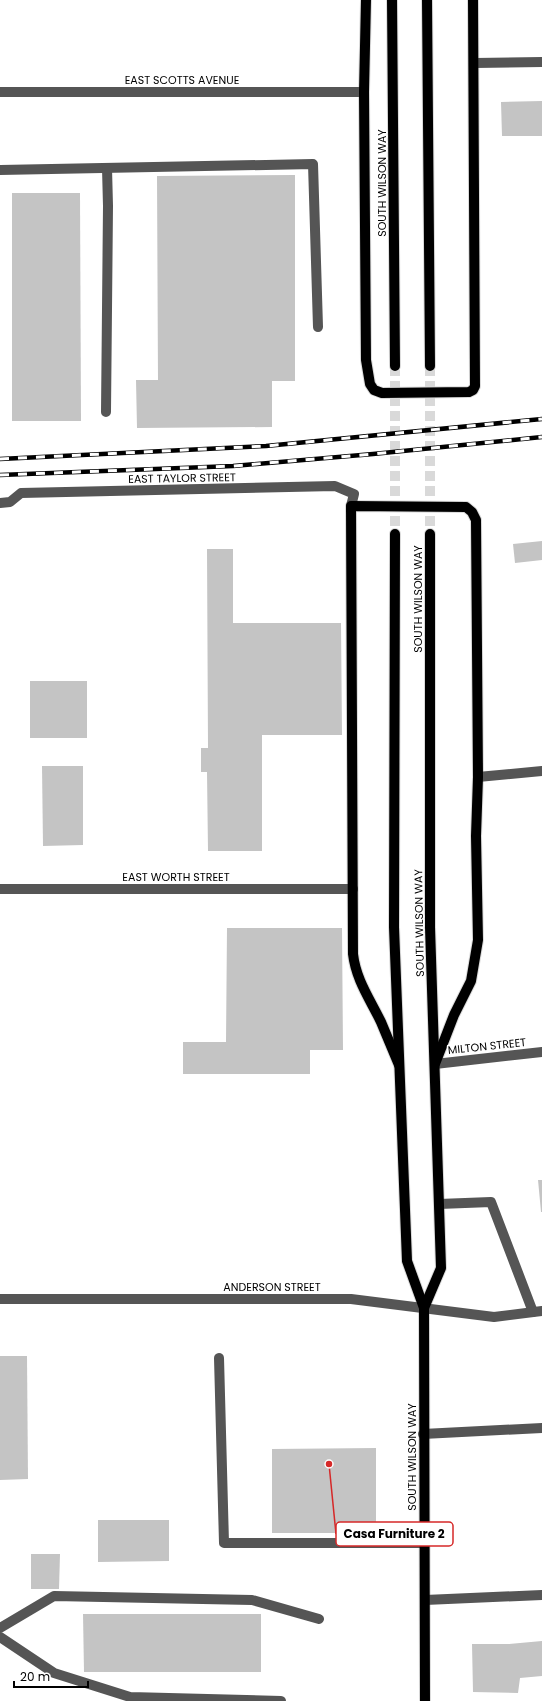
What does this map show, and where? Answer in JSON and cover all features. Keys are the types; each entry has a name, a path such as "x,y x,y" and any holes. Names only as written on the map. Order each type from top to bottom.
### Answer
{"main road":[{"path":"366,0 364,92 366,360 370,384 374,390 382,393 469,392 473,390 475,386 475,63 473,0"},
{"name":"SOUTH WILSON WAY","path":"392,0 394,366"},
{"path":"427,0 430,366"},
{"path":"399,1065 380,1021 364,992 355,966 353,889 351,506 466,508 472,512 476,520 478,776 476,836 478,940 471,981 454,1015 435,1064"},
{"name":"SOUTH WILSON WAY","path":"395,534 394,927 407,1261 424,1308 423,1434 425,1701"},
{"name":"SOUTH WILSON WAY","path":"424,1308 441,1268 430,927 430,534"}],"street":[{"path":"475,63 542,62"},
{"name":"EAST SCOTTS AVENUE","path":"0,92 364,92"},
{"path":"0,170 313,164 318,327"},
{"path":"106,412 107,168"},
{"name":"EAST TAYLOR STREET","path":"0,503 10,502 21,493 335,486 354,494 351,506"},
{"path":"478,776 542,771"},
{"name":"EAST WORTH STREET","path":"0,889 353,889"},
{"name":"MILTON STREET","path":"435,1064 542,1052"},
{"path":"438,1204 491,1202 538,1311"},
{"name":"ANDERSON STREET","path":"0,1300 351,1299 494,1317 538,1311"},
{"path":"219,1358 224,1543 424,1543"},
{"path":"423,1434 542,1428"},
{"path":"425,1600 542,1595"},
{"path":"0,1628 54,1596 252,1600 319,1619"},
{"path":"0,1637 54,1673 130,1697 281,1701"}],"building":[{"path":"542,101 542,136 502,136 501,102"},
{"path":"295,175 295,381 272,381 272,427 137,428 136,380 158,380 157,176"},
{"path":"12,193 80,193 81,421 12,421"},
{"path":"542,541 542,560 515,563 513,544"},
{"path":"207,549 233,549 233,623 341,623 342,735 262,735 262,851 208,851 207,772 201,772 201,748 208,748"},
{"path":"30,681 87,681 87,738 30,738"},
{"path":"42,766 83,766 83,845 43,846"},
{"path":"227,928 342,928 343,1050 310,1050 310,1074 183,1074 183,1042 226,1042"},
{"path":"538,1180 542,1180 542,1212 541,1212"},
{"path":"0,1356 27,1356 28,1479 0,1480"},
{"path":"376,1448 376,1533 272,1533 272,1449"},
{"path":"98,1520 169,1520 169,1561 98,1562"},
{"path":"31,1554 60,1554 59,1589 31,1589"},
{"path":"83,1614 261,1614 261,1672 84,1672"},
{"path":"542,1641 542,1676 520,1678 518,1693 473,1692 472,1644 509,1644"}],"tunnel":[{"path":"395,366 395,534"},
{"path":"430,366 430,534"}],"railway":[{"path":"0,459 266,446 542,419"},
{"path":"0,475 233,466 542,437"}],"place":[{"name":"Casa Furniture 2","path":"329,1464"}]}
